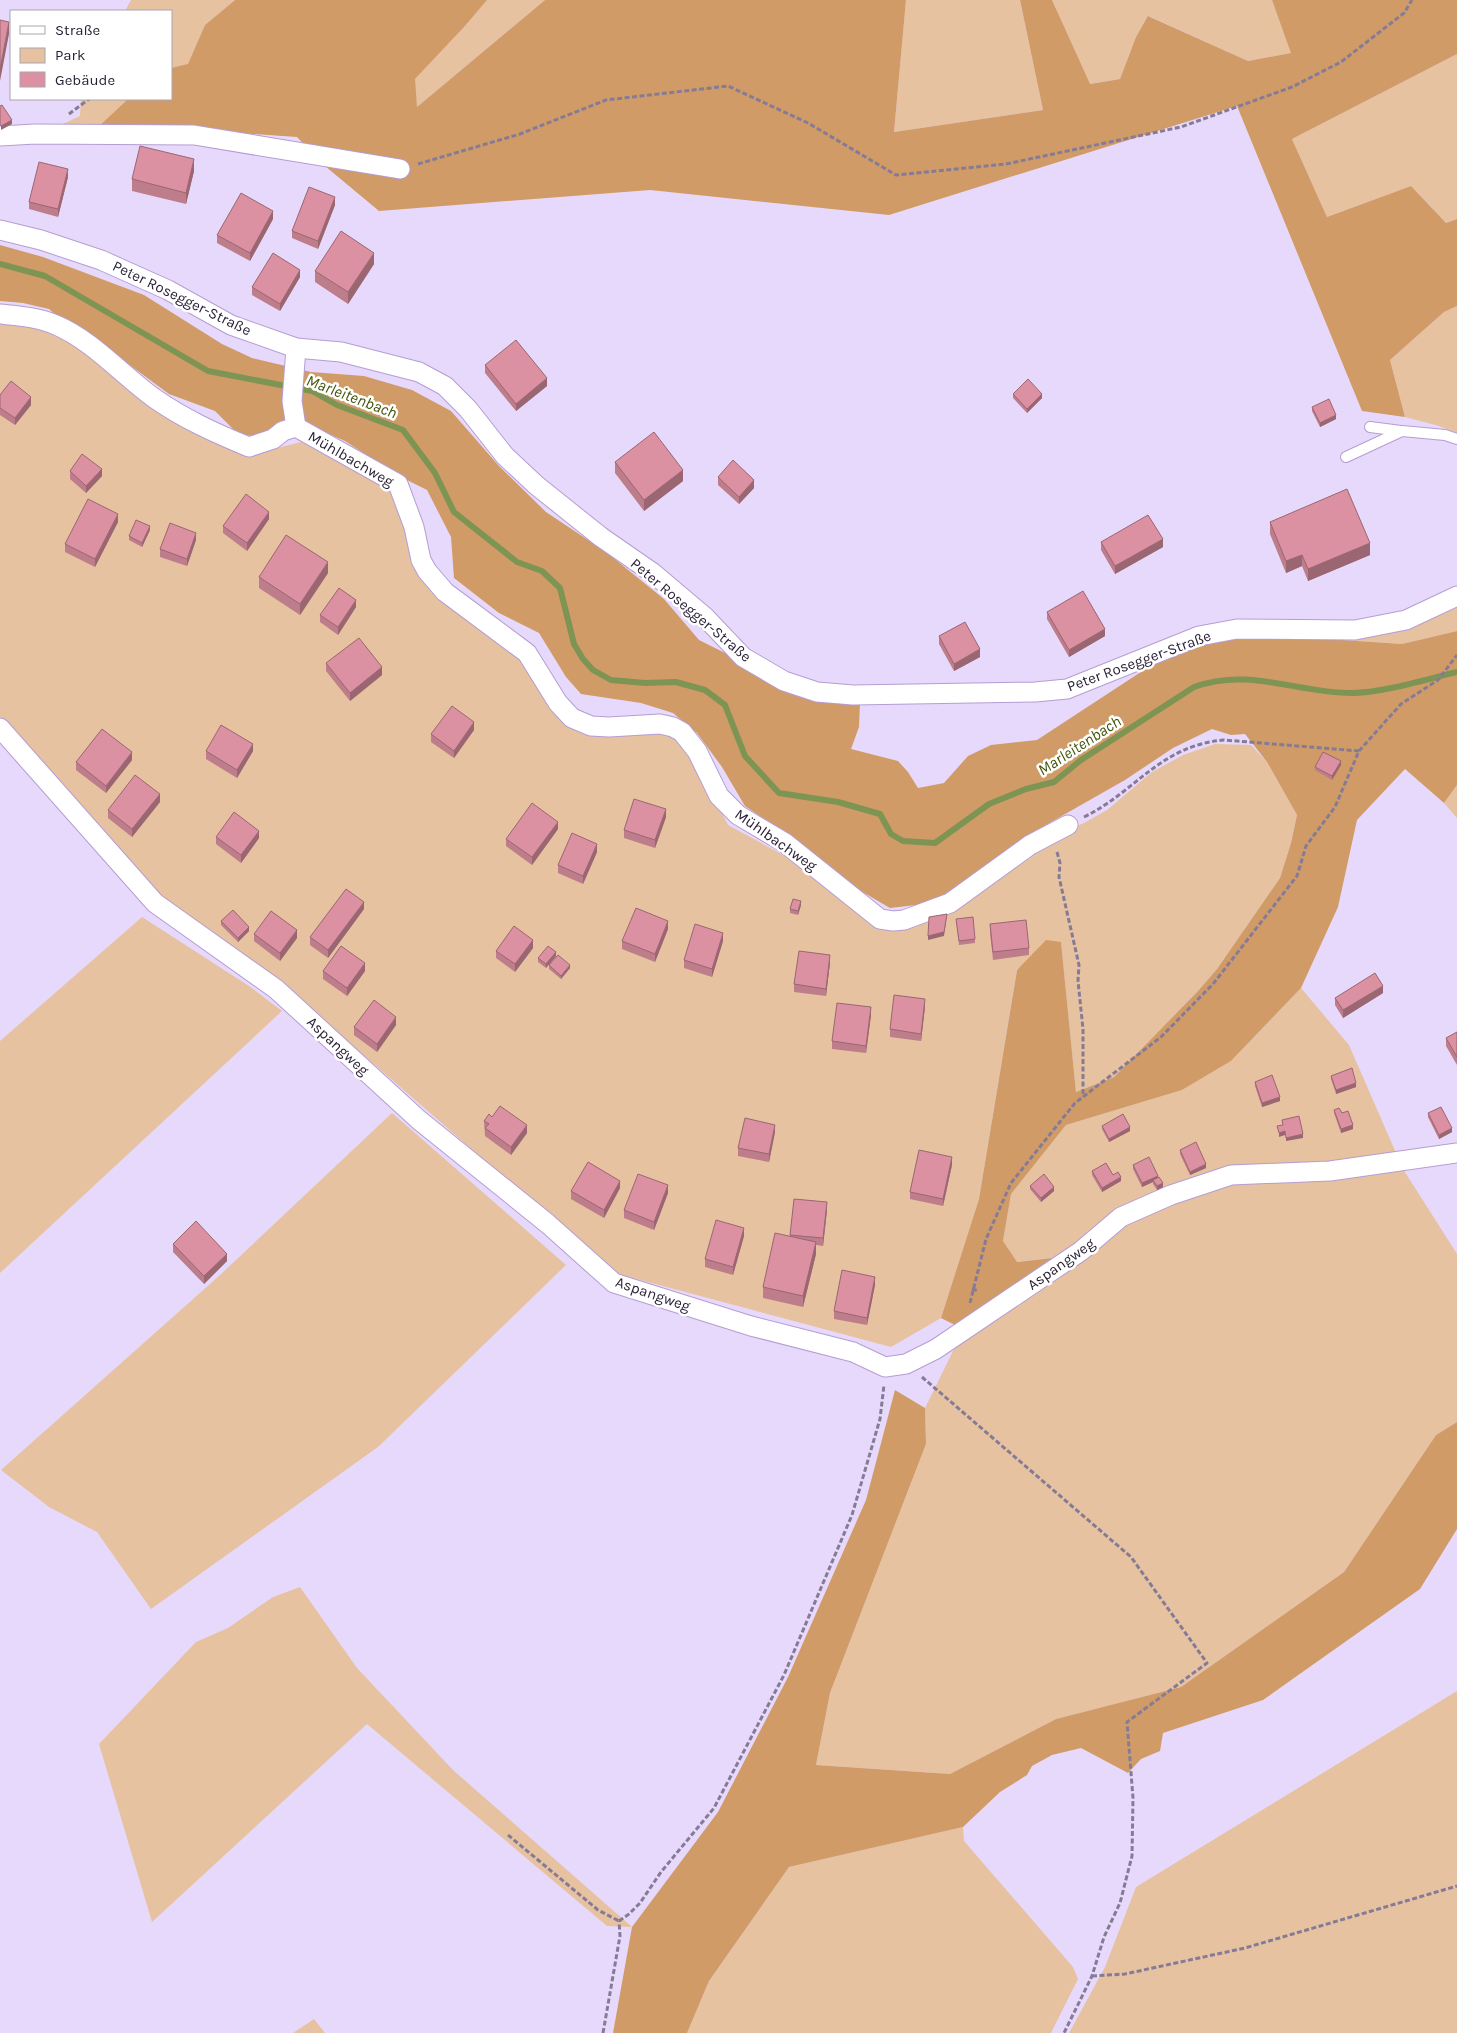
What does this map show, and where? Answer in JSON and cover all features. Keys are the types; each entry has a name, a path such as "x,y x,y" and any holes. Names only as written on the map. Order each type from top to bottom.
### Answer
{"street":[{"path":"0,136 35,134 194,135 400,169"},
{"name":"Peter Rosegger-Straße","path":"0,230 41,240 101,260 168,290 231,325 296,348 341,352 419,372 445,386 468,409 505,456 536,485 601,537 653,573 705,617 743,657 784,681 817,692 853,695 1035,692 1067,689 1199,636 1237,628 1355,630 1406,620 1457,596"},
{"name":"Mühlbachweg","path":"0,314 39,319 57,326 108,360 154,397 195,424 248,447 273,440 283,430 296,427 398,484 414,527 421,560 427,571 445,592 527,653 558,703 572,718 591,726 609,728 660,724 682,732 697,751 719,796 738,815 785,844 880,919 893,922 904,920 950,902 1046,835 1068,825"},
{"name":"Mühlbachweg","path":"296,348 292,401 296,427"},
{"name":"Aspangweg","path":"0,728 155,903 276,989 419,1120 548,1224 614,1283 751,1326 854,1352 885,1367 906,1364 936,1349 1081,1252 1122,1217 1172,1195 1231,1175 1330,1171 1457,1153"}],"lane":[{"path":"1370,427 1402,431 1409,430 1444,435 1457,439"},
{"path":"1346,457 1402,431"}],"path":[{"path":"400,169 520,134 606,100 728,86 808,123 896,175 1006,164 1181,127 1292,87 1341,62 1404,13 1412,0"},
{"path":"965,1330 972,1289 986,1239 1012,1183 1076,1103 1161,1036 1213,984 1297,876 1306,846 1335,807 1359,751 1402,704 1438,680 1456,655"},
{"path":"1068,825 1101,809 1156,766 1190,747 1224,740 1359,751"},
{"path":"1046,835 1057,850 1060,863 1059,877 1079,965 1078,981 1083,1029 1083,1097"},
{"path":"972,1289 979,1291"},
{"path":"906,1364 1131,1557 1207,1663 1127,1722 1133,1798 1132,1856 1120,1903 1104,1937 1092,1976 1064,2033"},
{"path":"619,1921 640,1903 661,1872 714,1808 784,1675 852,1516 880,1419 885,1367"},
{"path":"508,1835 598,1910 619,1921"},
{"path":"1092,1976 1125,1974 1244,1948 1457,1886"},
{"path":"603,2033 620,1936 619,1921"}],"green space":[{"path":"131,0 235,0 205,25 188,65 172,68 172,10 126,10"},
{"path":"487,0 545,0 417,107 414,80"},
{"path":"906,0 1020,0 1043,110 894,132"},
{"path":"1052,0 1272,0 1292,53 1248,61 1149,16 1136,37 1120,79 1089,84"},
{"path":"1457,54 1457,219 1446,223 1411,186 1327,217 1292,139"},
{"path":"81,100 127,100 98,127 52,129 80,116"},
{"path":"1457,306 1457,433 1405,417 1390,360 1444,312"},
{"path":"0,319 39,325 87,350 257,453 301,442 395,491 415,561 521,656 582,732 607,736 659,730 675,737 689,748 728,825 811,870 886,929 1017,859 1030,859 1033,847 1107,810 1152,772 1183,755 1215,744 1251,745 1267,762 1297,815 1291,843 1280,878 1217,969 1198,991 1114,1077 1076,1092 1061,943 1017,969 979,1199 941,1318 891,1347 614,1273 283,985 156,897 0,717"},
{"path":"1457,587 1457,631 1402,644 1343,640"},
{"path":"1457,785 1457,818 1444,803"},
{"path":"142,917 249,986 282,1011 0,1273 0,1041"},
{"path":"1301,988 1349,1045 1403,1169 1457,1254 1457,1422 1436,1435 1344,1572 1181,1687 1056,1719 950,1774 816,1765 830,1693 926,1444 925,1408 958,1341 1060,1257 1016,1262 1003,1241 1011,1194 1066,1125 1182,1090 1231,1061"},
{"path":"392,1113 566,1265 378,1447 151,1609 97,1532 49,1507 1,1470 219,1276"},
{"path":"300,1587 357,1668 453,1770 632,1927 607,1926 367,1724 152,1922 99,1744 196,1642 228,1628 273,1597"},
{"path":"1457,1691 1457,2033 1069,2033 1105,1967 1136,1887"},
{"path":"963,1827 964,1841 1073,1967 1078,1979 1051,2033 687,2033 709,1981 789,1867"},
{"path":"314,2019 325,2033 293,2033"}],"shaded area":[{"path":"235,0 487,0 415,79 417,107 545,0 906,0 894,132 1043,110 1020,0 1052,0 1090,84 1120,79 1136,37 1148,16 1248,61 1291,53 1272,0 1457,0 1457,54 1292,139 1327,217 1411,186 1446,223 1457,219 1457,306 1444,312 1390,360 1405,417 1362,411 1237,106 889,215 650,190 379,211 325,166 297,137 154,127 98,127 127,100 172,100 172,68 188,64 205,25"},
{"path":"0,245 43,257 144,295 222,344 252,358 311,372 364,376 412,390 451,411 499,466 546,512 606,552 664,599 699,640 731,656 860,702 859,727 851,749 898,761 918,788 944,783 968,756 991,745 1037,740 1150,666 1183,647 1237,636 1297,637 1402,644 1457,631 1457,785 1444,803 1405,769 1357,820 1338,907 1301,988 1231,1061 1182,1090 1066,1125 1011,1194 1003,1241 1017,1262 1061,1257 965,1330 941,1318 979,1199 1017,970 1046,940 1061,942 1076,1092 1114,1077 1198,991 1217,969 1280,878 1291,843 1297,815 1267,762 1245,734 1231,735 1212,729 1173,748 1125,780 1030,834 958,888 925,904 890,908 861,891 806,847 745,806 722,767 697,733 673,713 641,703 581,694 566,677 539,633 499,613 454,578 451,537 427,490 401,477 345,441 305,423 260,435 240,436 215,411 169,394 127,363 67,325 49,309 23,303 0,301"},
{"path":"895,1390 925,1408 926,1444 830,1693 816,1765 950,1774 1056,1719 1181,1687 1344,1572 1436,1435 1457,1422 1457,1529 1420,1589 1263,1700 1163,1733 1160,1751 1141,1759 1128,1773 1081,1748 1052,1755 1032,1766 1027,1775 1000,1792 963,1827 789,1867 709,1981 687,2033 613,2033 632,1927 718,1812 788,1677 866,1500"}],"building":[{"path":"0,20 9,22 0,69"},
{"path":"2,105 12,120 1,126 0,106"},
{"path":"140,146 194,159 186,193 132,179"},
{"path":"39,162 68,169 58,209 29,202"},
{"path":"309,187 335,197 318,241 292,231"},
{"path":"241,193 273,211 250,253 217,235"},
{"path":"341,231 374,253 348,292 315,271"},
{"path":"273,253 300,270 280,304 252,287"},
{"path":"516,340 547,378 516,404 485,365"},
{"path":"1028,379 1042,394 1027,409 1013,394"},
{"path":"11,381 31,397 15,418 0,408 0,395"},
{"path":"1329,399 1336,415 1320,423 1312,407"},
{"path":"654,432 683,470 644,500 615,462"},
{"path":"82,454 102,469 86,486 70,471"},
{"path":"733,460 754,480 739,497 718,477"},
{"path":"1347,489 1370,543 1308,569 1302,555 1286,561 1270,522"},
{"path":"246,494 269,512 247,543 223,526"},
{"path":"88,499 118,514 95,559 65,544"},
{"path":"1148,515 1163,539 1115,566 1101,542"},
{"path":"136,520 150,526 142,543 129,536"},
{"path":"170,523 196,533 187,559 160,549"},
{"path":"286,535 328,562 300,604 259,577"},
{"path":"339,588 356,600 338,627 320,615"},
{"path":"1083,591 1105,629 1069,650 1047,612"},
{"path":"965,622 980,649 954,664 939,636"},
{"path":"359,638 382,667 350,693 326,663"},
{"path":"452,706 474,722 454,751 431,734"},
{"path":"221,725 253,744 237,770 206,751"},
{"path":"102,729 132,752 106,786 76,762"},
{"path":"1323,752 1341,761 1332,776 1315,767"},
{"path":"135,775 160,794 132,829 108,810"},
{"path":"634,799 666,809 655,840 624,830"},
{"path":"532,803 558,822 532,857 506,839"},
{"path":"234,812 259,831 241,855 216,837"},
{"path":"572,833 597,844 583,876 558,865"},
{"path":"346,889 364,902 328,950 310,937"},
{"path":"793,899 801,901 798,911 790,909"},
{"path":"636,908 668,921 655,954 622,941"},
{"path":"233,910 249,927 238,938 221,921"},
{"path":"271,911 297,930 280,953 254,934"},
{"path":"947,914 944,932 928,936 929,917"},
{"path":"973,917 975,939 959,941 956,919"},
{"path":"1026,920 1029,948 993,952 990,924"},
{"path":"695,924 723,933 712,969 684,960"},
{"path":"514,926 533,940 515,964 496,951"},
{"path":"341,946 365,963 347,988 323,971"},
{"path":"548,946 556,952 546,964 538,958"},
{"path":"799,951 830,955 826,989 794,984"},
{"path":"558,955 570,965 561,976 549,965"},
{"path":"1375,973 1383,986 1343,1010 1335,998"},
{"path":"894,995 925,999 921,1034 890,1029"},
{"path":"374,1000 396,1017 377,1044 354,1027"},
{"path":"837,1003 871,1007 866,1046 832,1041"},
{"path":"1457,1032 1457,1057 1446,1038"},
{"path":"1352,1068 1356,1083 1336,1090 1331,1076"},
{"path":"1272,1075 1280,1097 1262,1103 1255,1082"},
{"path":"500,1106 527,1125 511,1147 485,1128 489,1124 484,1121 489,1114 492,1117"},
{"path":"1441,1107 1452,1128 1439,1135 1428,1113"},
{"path":"1339,1108 1342,1113 1348,1111 1353,1125 1341,1129 1334,1110"},
{"path":"1123,1114 1130,1127 1109,1139 1102,1126"},
{"path":"1299,1116 1303,1134 1286,1138 1285,1131 1279,1133 1277,1126 1283,1125 1282,1120"},
{"path":"745,1118 775,1125 769,1154 738,1148"},
{"path":"1196,1142 1206,1164 1190,1172 1180,1150"},
{"path":"919,1150 952,1157 943,1199 910,1192"},
{"path":"1149,1157 1158,1176 1142,1183 1133,1165"},
{"path":"588,1162 620,1181 604,1210 571,1191"},
{"path":"1106,1163 1113,1175 1118,1172 1121,1177 1102,1188 1092,1171"},
{"path":"638,1174 668,1185 654,1222 624,1210"},
{"path":"1044,1174 1054,1187 1041,1198 1030,1186"},
{"path":"1159,1177 1163,1183 1157,1186 1153,1180"},
{"path":"794,1199 827,1202 823,1238 790,1235"},
{"path":"716,1220 744,1228 733,1267 705,1259"},
{"path":"196,1221 227,1254 204,1276 173,1244"},
{"path":"775,1233 816,1242 803,1296 763,1287"},
{"path":"842,1270 875,1277 867,1318 834,1311"}],"waterway":[{"name":"Marleitenbach","path":"0,264 45,276 208,371 312,391 337,405 403,430 435,473 454,512 517,562 542,571 560,588 574,644 583,659 593,670 611,680 645,683 676,682 705,690 725,705 745,756 779,793 838,802 880,814 891,834 903,841 935,843 989,804 1026,789 1054,782 1081,760 1194,687 1214,682 1254,680 1332,692 1352,693 1390,688 1457,672"}]}
